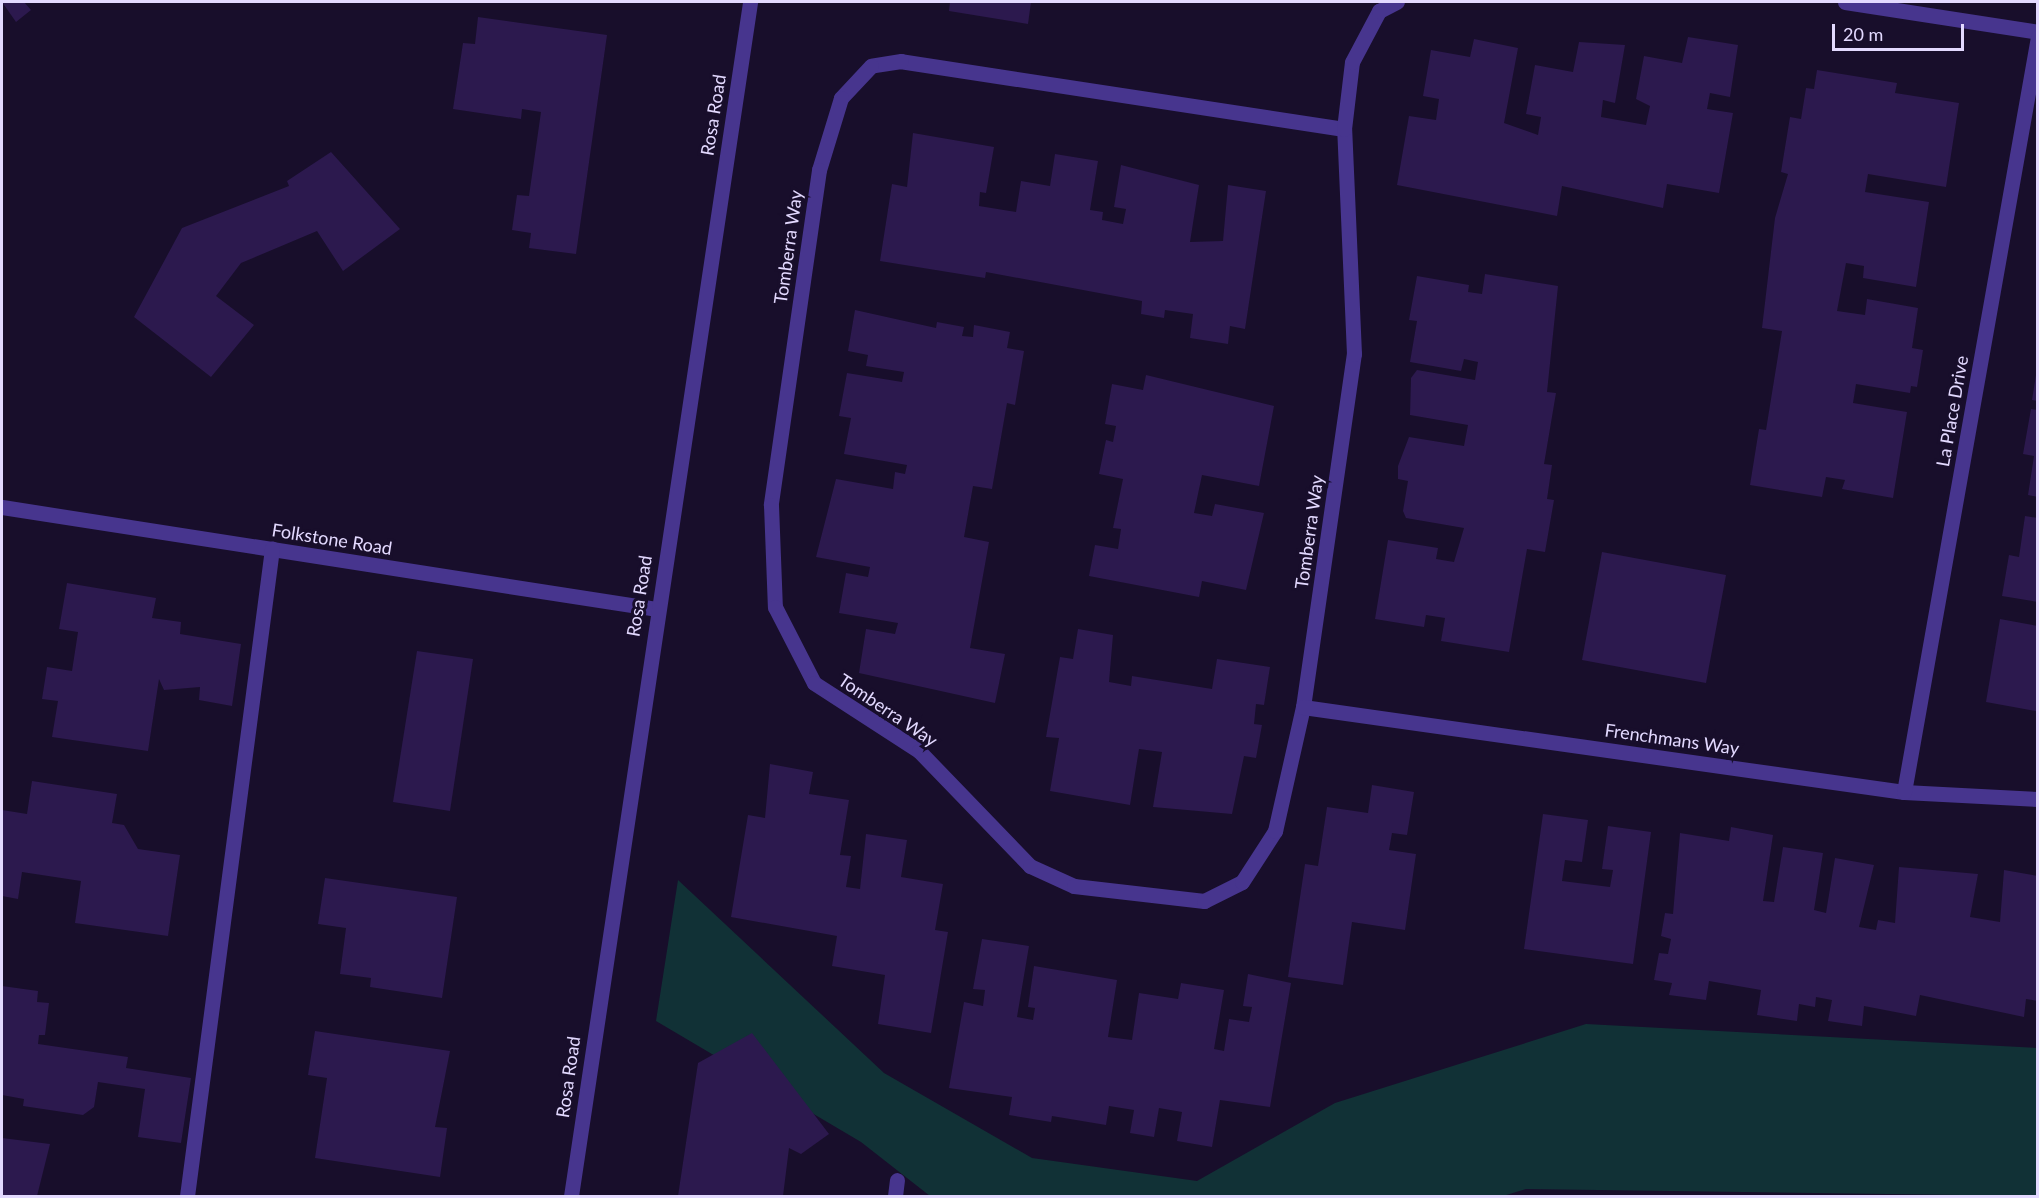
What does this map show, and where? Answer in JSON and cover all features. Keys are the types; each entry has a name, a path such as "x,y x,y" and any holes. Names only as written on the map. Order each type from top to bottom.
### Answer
{"street":[{"name":"Rosa Road","path":"572,1197 656,609 750,2"},
{"name":"Tomberra Way","path":"1344,129 901,61 871,66 841,98 819,170 771,505 775,607 813,683 919,751 1030,866 1074,886 1204,901 1242,882 1275,831 1303,707 1354,354 1344,129 1359,42 1379,11 1397,2"},
{"path":"1845,2 2037,34"},
{"name":"La Place Drive","path":"1904,792 2037,34"},
{"name":"Folkstone Road","path":"2,507 656,609"},
{"path":"187,1197 272,549"},
{"name":"Frenchmans Way","path":"1303,707 1904,792 2037,799"},
{"path":"895,1197 897,1180"}],"green space":[{"path":"678,880 884,1073 1032,1158 1197,1181 1335,1103 1586,1024 2037,1048 2037,1196 1526,1189 1503,1196 930,1196 861,1142 656,1021"}],"building":[{"path":"2,2 24,2 31,10 16,22"},
{"path":"950,2 1031,2 1028,24 949,11"},
{"path":"478,17 607,35 576,254 529,248 531,233 512,230 517,195 529,196 541,112 522,109 521,119 453,109 463,43 475,44"},
{"path":"1688,37 1738,45 1730,97 1710,93 1707,109 1733,113 1719,193 1667,184 1663,208 1562,186 1557,216 1397,185 1409,116 1436,120 1439,99 1423,96 1431,50 1470,57 1474,39 1518,48 1504,123 1538,135 1541,117 1526,114 1535,65 1573,72 1579,42 1625,45 1615,103 1603,100 1601,117 1646,125 1650,106 1636,99 1644,56 1682,63"},
{"path":"1817,70 1897,83 1895,93 1959,103 1946,187 1868,174 1865,192 1929,202 1916,287 1863,278 1864,266 1846,263 1837,311 1865,315 1867,299 1918,308 1912,348 1923,350 1917,387 1911,386 1910,393 1856,384 1853,403 1907,412 1893,498 1842,489 1845,480 1826,477 1822,497 1750,485 1759,429 1766,430 1782,331 1762,328 1775,218 1788,174 1781,172 1790,117 1801,119 1806,88 1814,89"},
{"path":"913,133 994,147 986,193 980,192 979,206 1016,212 1021,181 1050,186 1055,154 1098,161 1090,210 1103,212 1102,220 1123,224 1126,209 1114,207 1121,165 1199,185 1190,242 1223,241 1228,185 1266,191 1245,329 1230,326 1228,344 1190,338 1193,314 1165,310 1164,318 1141,314 1142,301 986,272 985,278 880,261 892,184 907,187"},
{"path":"331,152 400,229 343,271 317,231 241,263 216,296 254,325 211,377 134,317 182,228 289,186 287,181"},
{"path":"1485,274 1558,286 1547,392 1556,393 1544,464 1552,465 1547,499 1554,500 1545,552 1527,549 1509,652 1441,641 1445,618 1426,615 1424,627 1375,619 1388,540 1438,548 1436,559 1454,562 1464,528 1406,518 1403,511 1408,481 1398,479 1398,466 1409,437 1464,446 1468,425 1410,415 1411,378 1417,370 1475,380 1478,362 1464,359 1461,371 1410,362 1417,321 1409,320 1417,276 1469,285 1468,292 1482,294"},
{"path":"855,310 936,328 937,322 964,327 962,336 973,337 974,325 1010,332 1007,348 1024,351 1015,405 1007,403 992,489 973,486 964,537 989,542 970,648 1005,654 995,703 859,673 866,629 895,634 898,623 839,613 846,573 868,577 870,567 816,557 836,479 893,489 895,472 905,474 907,465 844,454 851,418 839,416 847,373 902,382 904,372 866,366 868,355 848,351"},
{"path":"1146,375 1274,406 1259,486 1202,475 1194,513 1212,516 1215,504 1264,513 1246,590 1202,581 1199,597 1089,576 1095,545 1118,549 1121,529 1113,528 1123,479 1099,474 1106,440 1113,442 1116,426 1105,424 1112,384 1143,390"},
{"path":"2036,375 2038,375 2038,401 2032,400"},
{"path":"2031,409 2038,410 2038,497 2028,495 2034,456 2023,454"},
{"path":"2025,516 2038,518 2038,602 2002,596 2009,555 2019,557"},
{"path":"1602,552 1726,575 1706,683 1582,660"},
{"path":"67,583 156,598 152,618 181,622 180,634 241,644 232,706 199,700 200,687 164,690 159,679 148,751 52,737 58,701 42,699 47,667 72,671 78,632 59,629"},
{"path":"2000,619 2038,626 2036,711 1986,702"},
{"path":"1078,629 1113,635 1109,682 1131,686 1132,676 1212,689 1217,659 1270,667 1264,705 1256,704 1254,724 1262,725 1256,758 1244,756 1232,814 1153,807 1162,752 1139,749 1130,805 1050,791 1059,738 1046,737 1060,657 1073,659"},
{"path":"417,651 473,659 450,811 393,802"},
{"path":"770,764 813,772 809,794 849,800 840,855 851,856 846,887 860,889 866,834 907,840 901,877 943,884 935,930 948,932 931,1033 878,1024 885,975 832,966 837,936 731,917 748,815 765,818"},
{"path":"32,781 117,794 112,823 124,825 138,849 180,855 168,936 75,923 81,881 22,872 18,899 2,896 2,810 27,814"},
{"path":"1372,785 1414,792 1407,835 1392,833 1389,850 1416,854 1405,930 1352,922 1343,985 1288,977 1305,864 1318,866 1327,807 1368,813"},
{"path":"1543,814 1588,820 1582,862 1565,860 1562,881 1610,887 1613,870 1602,869 1608,826 1651,832 1633,964 1524,949"},
{"path":"1731,827 1773,835 1763,901 1774,902 1783,847 1823,853 1814,910 1826,913 1835,858 1874,865 1859,927 1876,930 1878,920 1895,923 1899,867 1978,874 1970,917 2000,922 2004,870 2038,876 2038,1001 2026,999 2024,1017 1920,995 1916,1016 1864,1006 1862,1026 1828,1021 1832,1000 1816,997 1815,1007 1799,1004 1797,1021 1757,1015 1761,990 1709,981 1706,1000 1669,995 1672,983 1654,980 1659,953 1668,954 1671,939 1661,936 1665,913 1673,914 1680,833 1729,841"},
{"path":"325,878 457,897 442,998 370,987 371,978 340,974 346,928 318,924"},
{"path":"982,939 1029,946 1017,1017 1033,1020 1035,1008 1028,1007 1034,966 1117,980 1108,1037 1132,1040 1139,993 1178,999 1181,983 1224,990 1214,1049 1224,1051 1229,1019 1249,1022 1252,1007 1243,1006 1248,974 1291,983 1270,1107 1220,1100 1212,1147 1177,1141 1182,1112 1159,1108 1154,1137 1130,1133 1134,1110 1109,1106 1106,1125 1052,1116 1051,1122 1009,1115 1012,1097 949,1088 964,1002 983,1006 985,990 973,989"},
{"path":"2,986 38,991 37,1002 49,1003 45,1035 39,1035 38,1044 128,1057 126,1068 191,1078 181,1143 138,1137 145,1089 98,1082 94,1107 83,1115 23,1106 24,1099 2,1095"},
{"path":"315,1031 450,1051 435,1127 447,1128 440,1177 315,1158 327,1078 308,1075"},
{"path":"752,1033 829,1134 801,1154 789,1148 783,1196 678,1196 698,1063"},
{"path":"2,1138 50,1144 37,1196 2,1196"}]}
